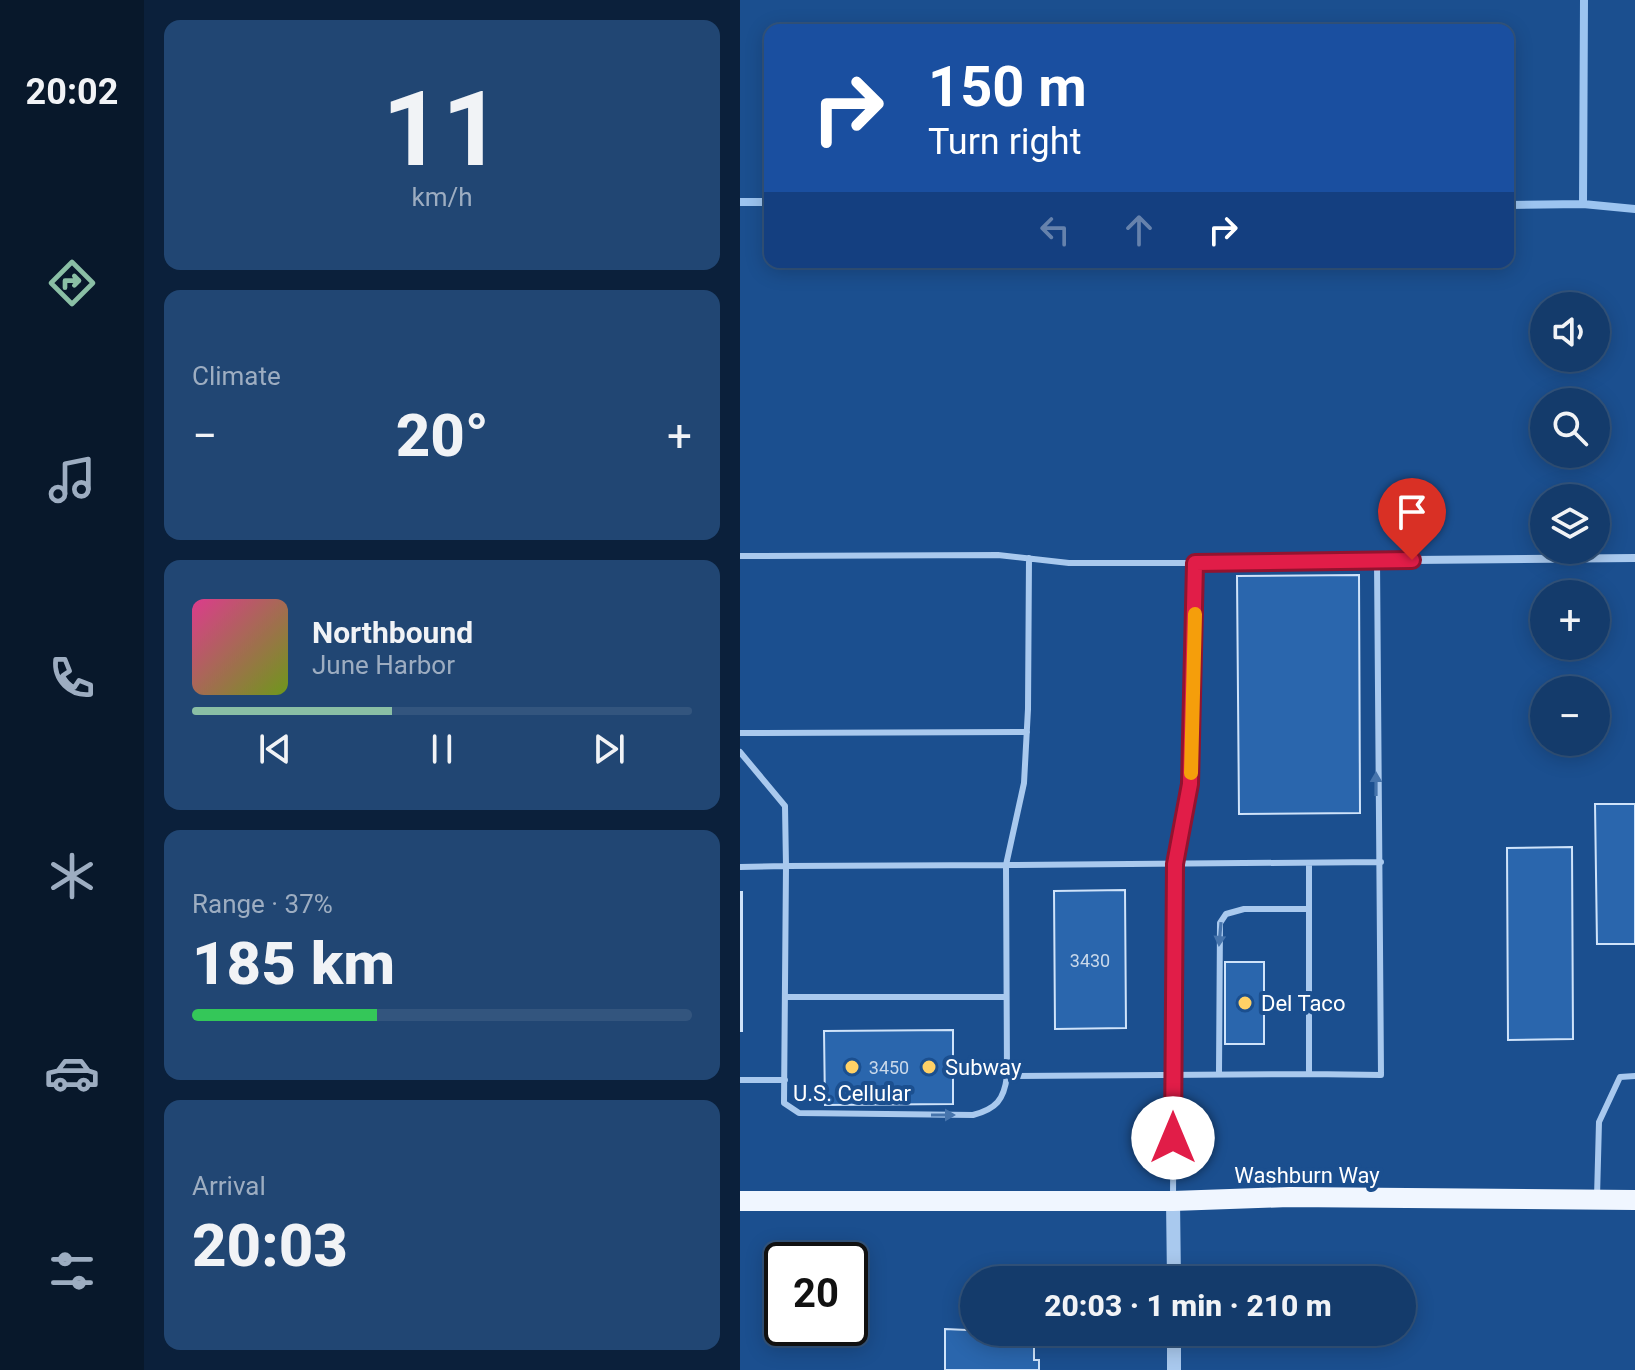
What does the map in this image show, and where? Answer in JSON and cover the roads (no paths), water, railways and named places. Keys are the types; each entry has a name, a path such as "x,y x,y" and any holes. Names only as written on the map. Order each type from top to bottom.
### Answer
{"main road":[{"name":"Washburn Way","path":"740,1201 1173,1201 1289,1197 1635,1200"}],"street":[{"path":"1412,560 1635,558"},
{"path":"1173,1201 1174,1266"},
{"path":"1174,1346 1174,1370"}],"lane":[{"path":"740,556 998,555 1069,563 1412,560"},
{"path":"740,752 785,806 784,1103 799,1113 973,1115 992,1110 1005,1093 1007,1076 1006,865 1024,783 1029,558"},
{"path":"1007,1076 1219,1073 1381,1075 1381,862 1376,796 1377,561"},
{"path":"1173,1201 1175,864 1190,784 1195,563"},
{"path":"740,733 1027,732"},
{"path":"740,867 1381,862"},
{"path":"1309,863 1309,1074"},
{"path":"1219,1073 1220,923 1226,914 1244,909 1309,909"},
{"path":"785,997 1006,997"},
{"path":"1597,1200 1599,1122 1620,1077 1635,1076"},
{"path":"740,1080 785,1080"}],"waterway":[{"path":"1583,204 1584,0"},
{"path":"740,202 764,202"},
{"path":"1514,205 1583,204 1635,209"}],"place":[{"name":"Del Taco","path":"1245,1003"},
{"name":"U.S. Cellular","path":"852,1067"},
{"name":"Subway","path":"929,1067"}]}
